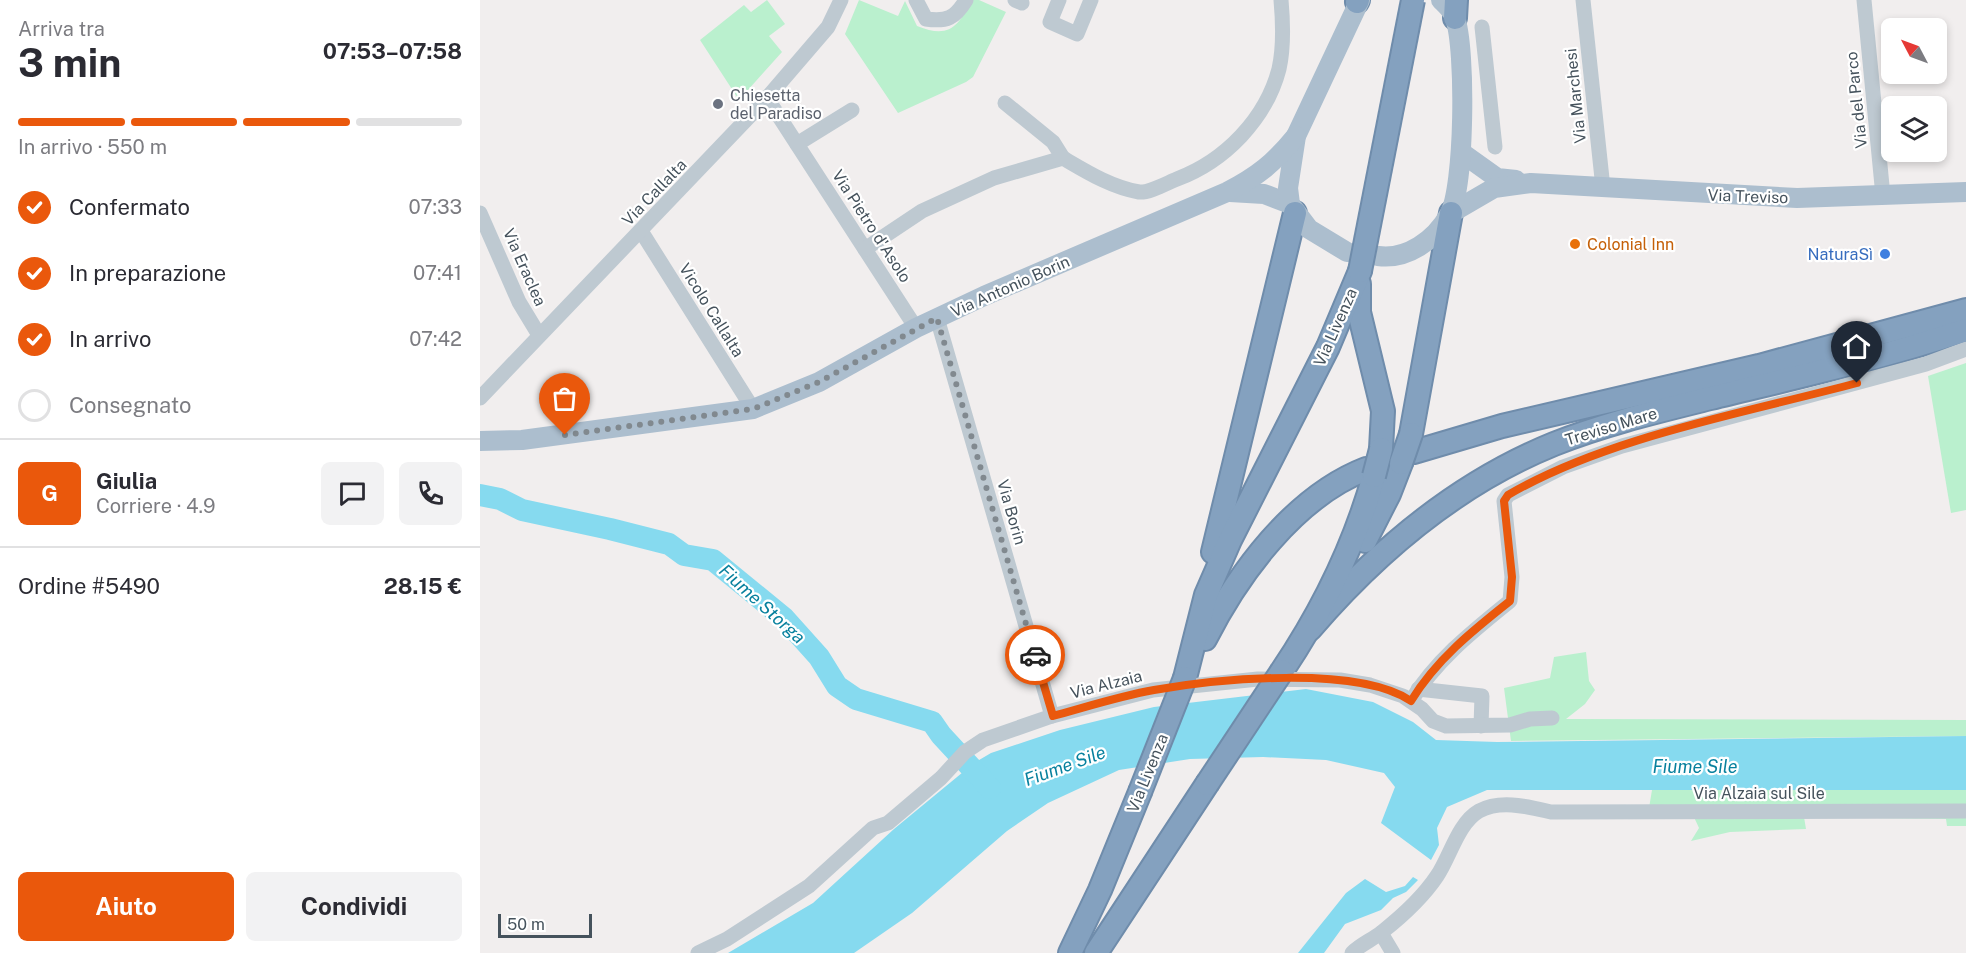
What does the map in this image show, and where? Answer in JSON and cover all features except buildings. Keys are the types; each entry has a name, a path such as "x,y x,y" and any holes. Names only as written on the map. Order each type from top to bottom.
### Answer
{"highway":[{"path":"1360,271 1413,0"},
{"path":"1206,595 1205,582 1292,208"},
{"path":"1328,608 1389,494 1409,450 1451,213"},
{"name":"Via Livenza","path":"1096,953 1310,629 1350,549 1370,473 1381,449 1383,411 1359,312 1360,271"},
{"name":"Via Livenza","path":"1070,953 1100,890 1185,678 1206,595 1230,540 1328,347 1360,271"},
{"name":"Treviso Mare","path":"1409,450 1759,366 1966,310"},
{"name":"Treviso Mare","path":"1310,629 1363,571 1416,525 1499,470 1554,444 1660,411 1854,363 1966,330"},
{"path":"1185,678 1225,600 1258,554 1293,517 1370,473"}],"main road":[{"path":"1378,256 1390,258 1409,253 1437,231 1451,213 1462,153 1460,58 1456,9 1441,0"},
{"path":"1347,252 1324,240 1292,208 1288,188 1296,136 1359,1"},
{"name":"Via Antonio Borin","path":"480,441 522,440 753,409 819,382 937,318 1227,192 1257,176 1270,166 1296,136"},
{"name":"Via Treviso","path":"1462,153 1497,178 1531,183 1797,198 1966,192"},
{"name":"Via Treviso","path":"1451,213 1494,188 1531,183"},
{"name":"Via Antonio Borin","path":"1227,192 1264,194 1292,208"}],"street":[{"name":"Via Callalta","path":"480,398 767,98 828,27 841,0"},
{"path":"916,0 926,19 943,21 957,15 966,0"},
{"path":"1059,0 1050,22 1077,34 1091,0"},
{"path":"1005,103 1053,141 1064,159 1099,179 1141,192 1197,171 1244,136 1264,105 1279,68 1281,0"},
{"name":"Via Marchesi","path":"1583,0 1603,188"},
{"name":"Via del Parco","path":"1864,0 1884,196"},
{"path":"1482,27 1495,147"},
{"path":"1460,58 1484,56"},
{"name":"Via Pietro d'Asolo","path":"767,98 916,328"},
{"path":"797,144 852,110"},
{"path":"865,249 922,212 994,178 1064,159"},
{"name":"Via Eraclea","path":"480,213 486,241 539,335"},
{"name":"Vicolo Callalta","path":"641,231 753,409"},
{"name":"Via Borin","path":"937,318 1053,716"},
{"path":"1414,695 1428,674 1461,640 1510,601 1512,577 1504,501 1508,495 1563,467 1622,446 1926,364 1966,349"},
{"name":"Via Alzaia","path":"698,953 727,939 809,886 873,828 888,823 983,740 1053,716 1153,690 1258,680 1340,680 1414,695 1433,721 1440,724 1510,725 1530,719 1552,718"},
{"path":"1414,695 1482,696 1480,726"},
{"name":"Via Alzaia sul Sile","path":"1381,933 1436,878 1467,821 1478,812 1494,806 1519,805 1551,812 1966,811"},
{"path":"1352,953 1381,933 1394,953"}],"green space":[{"path":"767,0 785,24 769,36 782,52 739,100 700,40 744,5 751,12"},
{"path":"859,0 898,16 905,1 917,26 937,31 945,31 957,24 972,0 979,0 1006,12 973,77 898,113 845,34"},
{"path":"1966,363 1966,510 1951,513 1928,376"},
{"path":"1586,652 1589,681 1595,690 1585,704 1566,719 1966,720 1966,736 1511,741 1504,688 1550,678 1554,657"},
{"path":"1652,790 1966,790 1966,826 1947,826 1946,819 1804,817 1806,829 1730,832 1691,841 1699,828 1693,815 1648,814"}],"water":[{"name":"Fiume Sile","path":"1306,689 1373,702 1413,722 1436,740 1497,742 1966,736 1966,790 1487,790 1447,807 1437,828 1439,845 1431,860 1381,823 1395,787 1384,773 1326,760 1263,757 1190,759 1119,770 1048,803 1007,831 912,913 854,953 728,953 813,903 894,829 974,763 991,753 1060,730 1154,707"},
{"path":"1413,877 1418,880 1381,910 1345,924 1324,953 1298,953 1346,893 1365,879 1386,892 1405,886"}],"waterway":[{"name":"Fiume Storga","path":"480,495 500,499 522,510 669,544 684,555 713,560 784,618 819,657 837,686 856,699 932,722 941,735 990,788"}],"way so far":[{"path":"565,435 753,409 819,382 937,318 1035,655"}],"place":[{"name":"Chiesetta del Paradiso","path":"718,104"},
{"name":"Colonial Inn","path":"1575,244"},
{"name":"NaturaSì","path":"1885,254"}],"route":[{"path":"1035,655 1053,716 1153,690 1258,680 1340,680 1370,685 1411,701 1428,674 1461,640 1510,601 1512,577 1504,501 1508,495 1563,467 1622,446 1857,383"}]}
